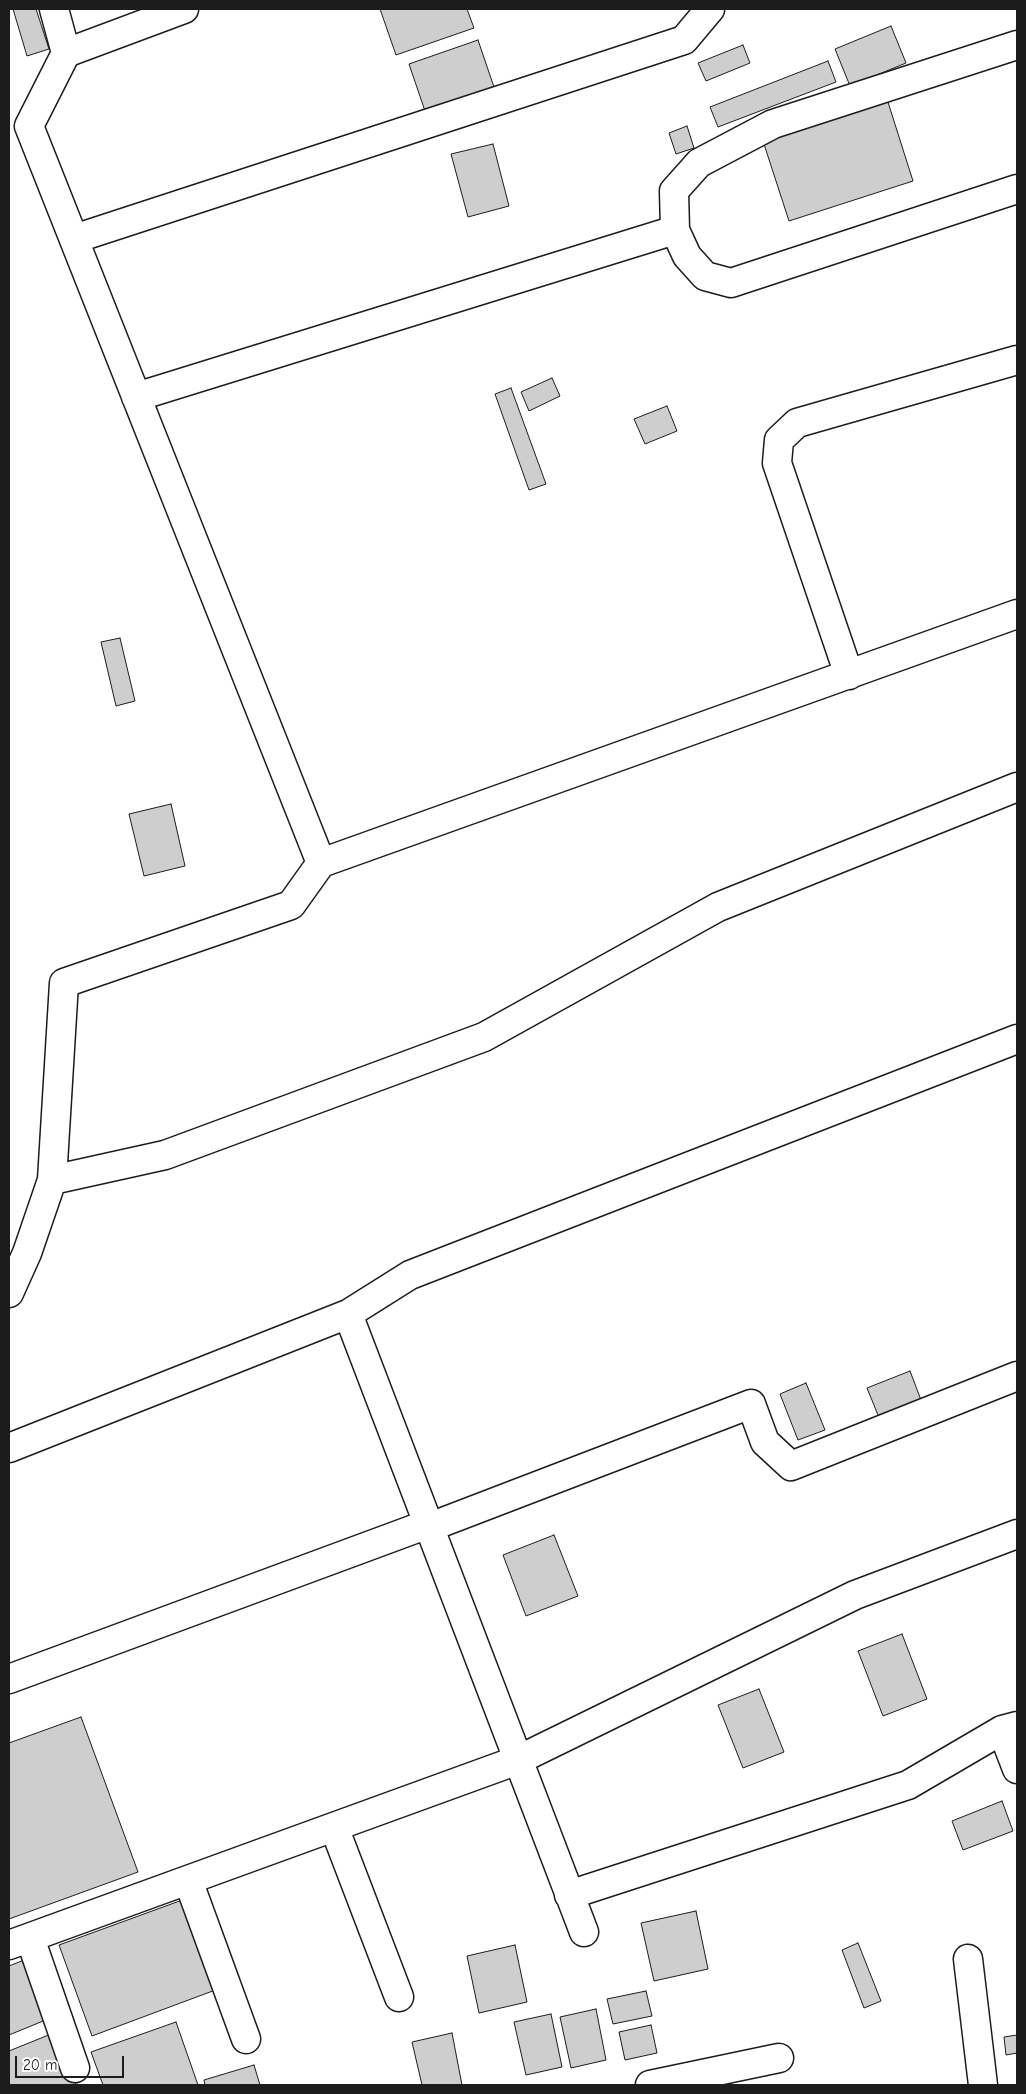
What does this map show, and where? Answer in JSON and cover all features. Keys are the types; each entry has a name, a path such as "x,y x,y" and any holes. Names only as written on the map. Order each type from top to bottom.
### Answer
{"street":[{"path":"54,9 66,53 29,126 321,863"},
{"path":"66,53 184,9"},
{"path":"74,239 684,40 710,9"},
{"path":"1017,46 773,124 699,163 674,190 675,230 686,256 705,276 731,282 1017,189"},
{"path":"136,396 675,230"},
{"path":"849,675 777,464 780,440 797,423 1017,360"},
{"path":"9,1293 26,1253 52,1180 64,983 291,905 321,863 1017,614"},
{"path":"52,1180 165,1155 484,1037 718,907 1017,787"},
{"path":"9,1448 348,1314 410,1275 1017,1040"},
{"path":"348,1314 584,1932"},
{"path":"9,1679 428,1524 430,1527 751,1404 765,1442 791,1466 1017,1376"},
{"path":"75,2068 20,1942 518,1760 855,1595 1017,1534"},
{"path":"570,1895 908,1785 1009,1728 1017,1769"},
{"path":"334,1827 399,1997"},
{"path":"188,1880 246,2039"},
{"path":"968,1959 983,2085"},
{"path":"650,2085 779,2058"}],"building":[{"path":"13,9 36,9 49,49 27,56"},
{"path":"380,9 467,9 474,28 396,55"},
{"path":"891,26 906,63 850,86 835,49"},
{"path":"478,40 496,93 427,117 409,64"},
{"path":"743,45 750,63 706,81 698,63"},
{"path":"828,61 836,82 718,127 710,107"},
{"path":"887,99 913,181 789,221 762,138"},
{"path":"687,126 694,148 676,154 669,133"},
{"path":"493,144 509,206 468,217 451,154"},
{"path":"552,378 560,396 529,411 521,392"},
{"path":"511,388 546,484 529,490 495,394"},
{"path":"667,406 677,431 645,444 634,419"},
{"path":"120,638 135,701 116,706 101,642"},
{"path":"171,804 185,866 144,876 129,814"},
{"path":"910,1371 924,1408 882,1425 867,1388"},
{"path":"806,1383 825,1430 798,1440 780,1394"},
{"path":"554,1535 578,1596 526,1616 503,1555"},
{"path":"902,1634 927,1699 883,1716 858,1651"},
{"path":"759,1689 784,1752 743,1768 718,1705"},
{"path":"81,1717 138,1872 9,1919 9,1743"},
{"path":"1002,1801 1013,1831 963,1850 952,1821"},
{"path":"185,1899 218,1989 92,2036 59,1945"},
{"path":"696,1911 708,1969 654,1981 641,1923"},
{"path":"858,1943 881,2001 864,2008 842,1950"},
{"path":"515,1945 527,2002 479,2013 467,1956"},
{"path":"24,1960 48,2019 9,2035 9,1966"},
{"path":"646,1991 652,2016 613,2024 607,1999"},
{"path":"596,2009 606,2060 571,2068 560,2017"},
{"path":"551,2014 562,2067 526,2075 514,2022"},
{"path":"176,2022 198,2085 103,2085 91,2052"},
{"path":"651,2025 657,2053 625,2060 619,2032"},
{"path":"56,2032 76,2085 9,2085 9,2051"},
{"path":"452,2033 462,2085 422,2085 412,2042"},
{"path":"1017,2035 1017,2053 1006,2055 1004,2037"},
{"path":"254,2065 260,2085 205,2085 204,2080"}]}
